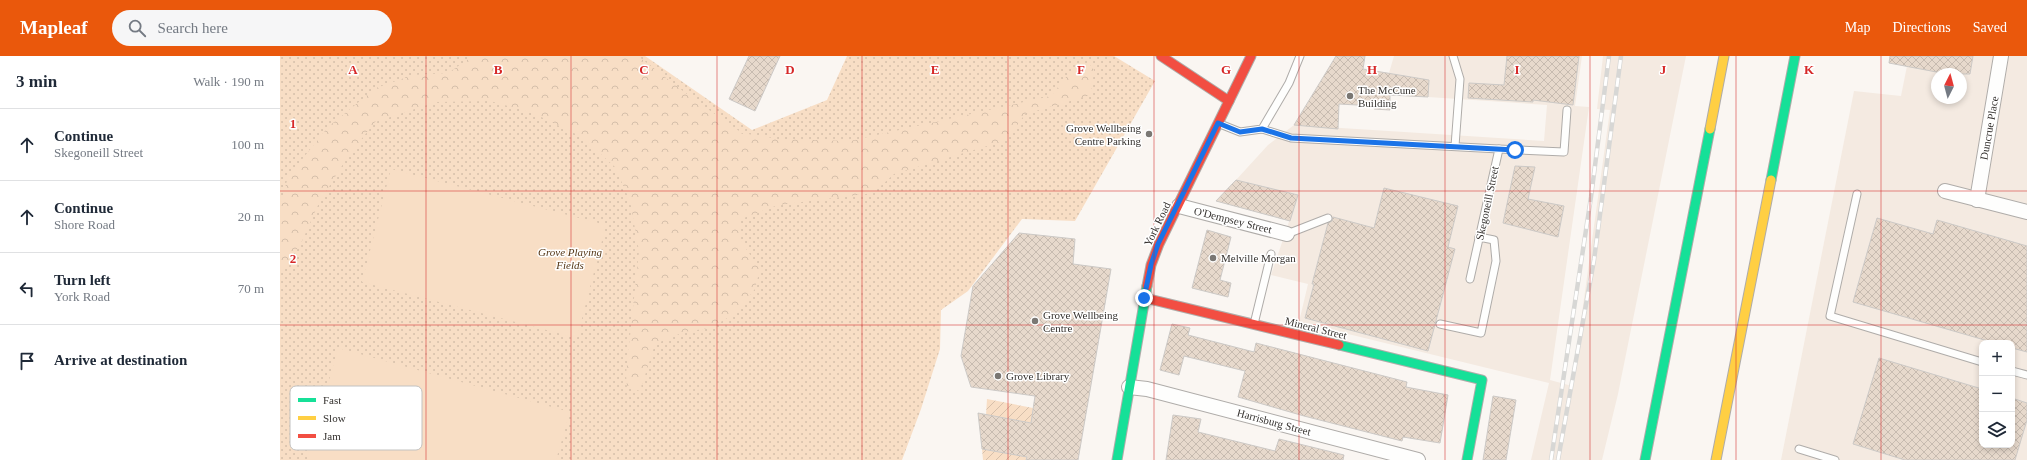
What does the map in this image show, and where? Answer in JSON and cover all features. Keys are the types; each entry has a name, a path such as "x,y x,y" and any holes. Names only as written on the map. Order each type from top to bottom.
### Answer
{"main road":[{"path":"1161,56 1229,101"},
{"name":"York Road","path":"1117,460 1144,298 1154,255 1251,56"},
{"path":"1645,460 1724,56"},
{"path":"1716,460 1795,56"},
{"name":"Mineral Street","path":"1144,298 1482,380 1467,460"}],"street":[{"name":"Duncrue Place","path":"1977,200 2001,56"},
{"path":"1945,191 2027,212"},
{"name":"O'Dempsey Street","path":"1179,206 1287,234"},
{"name":"Harrisburg Street","path":"1129,387 1147,389 1418,460"}],"lane":[{"path":"1262,129 1288,83 1300,56"},
{"path":"1454,56 1460,79 1455,146"},
{"path":"1218,123 1240,132 1262,129 1291,138 1564,152 1567,110"},
{"name":"Skegoneill Street","path":"1470,279 1499,149"},
{"path":"1857,194 1830,316 1979,361"},
{"path":"1287,234 1328,218"},
{"path":"1440,324 1481,333 1496,261 1494,240 1479,237"},
{"path":"1253,325 1271,254"},
{"path":"2015,372 2027,375"},
{"path":"1799,449 1835,460"}],"shaded area":[{"path":"1394,56 1582,56 1575,106 1589,107 1550,380 1572,386 1610,110 1597,109 1603,56 1686,56 1618,394 1602,460 1531,460 1549,383 1299,322 1308,284 1271,275 1298,195 1236,180 1268,145 1294,125 1544,141 1547,105 1428,97 1429,80 1389,73"},
{"path":"1909,56 2027,56 2027,460 1781,460 1854,91 1901,96"}],"green space":[{"name":"Grove Playing Fields","path":"280,56 645,56 752,130 827,100 847,56 1114,56 1155,81 1075,221 1022,219 968,291 941,310 940,349 921,409 902,460 280,460"},
{"path":"473,56 638,56 692,98 742,133 778,139 850,141 1051,96 1067,76 1088,62 1094,70 1091,95 1025,114 1007,140 894,174 873,193 778,205 741,219 740,240 760,269 755,289 736,313 710,328 684,332 655,344 640,391 627,387 626,374 639,251 630,201 615,167 582,137 533,113 490,101 436,102 375,122 348,156 319,203 302,241 280,275 280,205 288,177 328,127 376,88 413,75 448,73"},
{"path":"391,169 606,225 577,338 362,282"},
{"path":"338,348 570,412 556,460 307,460 310,450 422,450 422,386 327,386"},
{"path":"987,399 1033,408 1031,423 986,415"},
{"path":"982,449 1027,457 1026,460 983,460"}],"building":[{"path":"749,56 780,56 755,111 729,99"},
{"name":"The McCune Building","path":"1336,56 1365,56 1363,69 1429,80 1428,97 1390,95 1390,110 1374,109 1375,106 1339,104 1338,129 1294,125"},
{"path":"1507,56 1579,56 1573,105 1533,100 1533,102 1468,98 1469,83 1504,85"},
{"path":"1890,56 1973,56 1970,74 1967,74 1967,68 1931,68 1931,71 1889,63"},
{"path":"1515,166 1535,167 1528,199 1564,206 1558,237 1503,223"},
{"path":"1236,180 1298,195 1290,221 1216,201"},
{"path":"1384,188 1458,206 1448,247 1455,249 1428,351 1305,318 1328,223 1332,221 1333,217 1374,228"},
{"path":"1877,218 1933,234 1937,220 2027,246 2027,352 2015,349 2015,340 1985,340 1853,302"},
{"name":"Melville Morgan","path":"1207,230 1231,237 1220,280 1231,283 1228,297 1192,288"},
{"name":"Grove Wellbeing Centre","path":"1019,233 1075,239 1073,264 1111,269 1078,460 1026,460 1027,457 982,449 978,413 1031,423 1035,396 971,387 961,356 973,286"},
{"path":"1172,324 1190,328 1188,335 1254,352 1256,343 1407,382 1406,387 1448,395 1440,443 1403,437 1402,441 1304,416 1238,397 1245,371 1184,356 1179,375 1160,370"},
{"path":"1879,358 1979,388 1979,448 2015,448 2015,399 2027,403 2027,420 2015,460 1905,460 1853,444"},
{"path":"1493,396 1516,400 1506,460 1483,460"},
{"path":"1173,415 1201,419 1198,432 1275,451 1279,439 1344,455 1343,460 1166,460"}],"railway":[{"path":"1551,460 1591,197 1609,56"},
{"path":"1558,460 1594,260 1621,56"}],"traffic: fast":[{"path":"1771,180 1795,56"},
{"path":"1645,460 1710,129"},
{"path":"1117,460 1147,286"},
{"path":"1339,345 1482,380 1467,460"}],"traffic: slow":[{"path":"1710,129 1724,56"},
{"path":"1716,460 1771,180"}],"traffic: jam":[{"path":"1161,56 1229,101"},
{"path":"1147,286 1151,265 1159,244 1251,56"},
{"path":"1145,298 1339,345"}],"place":[{"name":"The McCune Building","path":"1350,96"},
{"name":"Grove Wellbeing Centre Parking","path":"1149,134"},
{"name":"Melville Morgan","path":"1213,258"},
{"name":"Grove Wellbeing Centre","path":"1035,321"},
{"name":"Grove Library","path":"998,376"}],"route":[{"path":"1144,298 1151,265 1158,244 1179,206 1218,123 1240,132 1262,129 1291,138 1515,150"}]}
